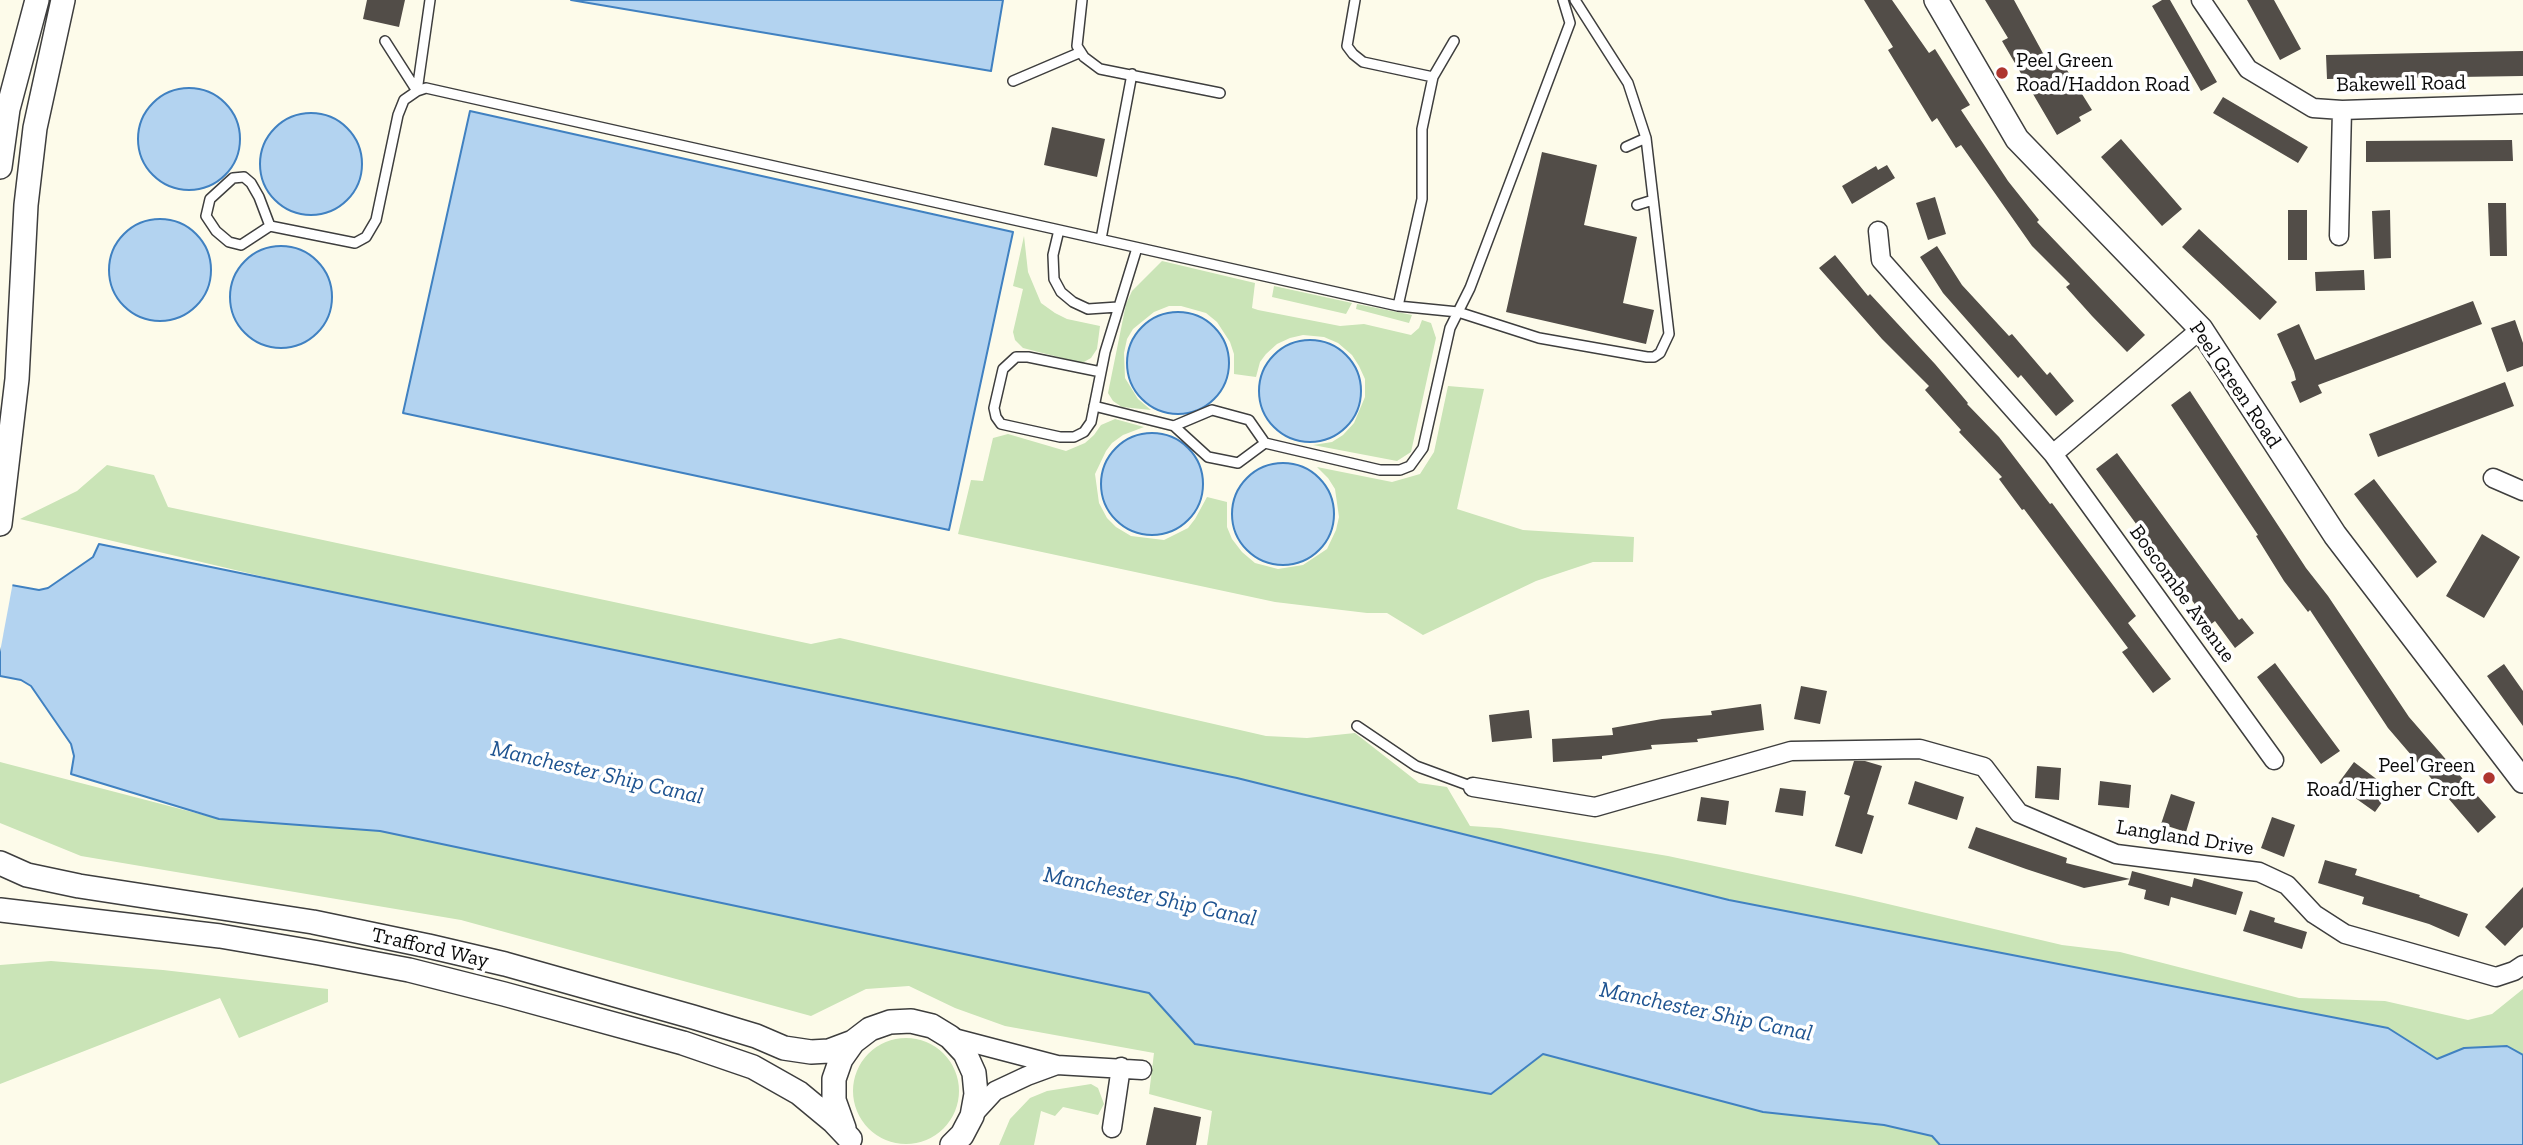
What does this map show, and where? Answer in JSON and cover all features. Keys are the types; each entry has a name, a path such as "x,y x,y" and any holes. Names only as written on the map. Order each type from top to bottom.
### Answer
{"street":[{"path":"0,167 8,109 37,0"},
{"path":"0,524 17,379 30,167 35,128 63,0"},
{"name":"Peel Green Road","path":"1936,0 2017,139 2201,329 2334,536 2523,781"},
{"name":"Bakewell Road","path":"2201,0 2248,69 2313,108 2342,110 2523,104"},
{"path":"2339,236 2342,110"},
{"name":"Boscombe Avenue","path":"1878,230 1881,260 2053,454 2274,760"},
{"path":"2053,454 2201,329"},
{"path":"2493,478 2523,491"},
{"name":"Langland Drive","path":"1473,787 1595,807 1791,751 1920,749 1984,767 2019,813 2116,854 2259,872 2287,885 2314,914 2345,934 2496,977 2523,965"},
{"name":"Trafford Way","path":"0,863 27,875 79,886 313,922 505,964 756,1035 784,1048 811,1052 829,1051 853,1042 870,1029 901,1021 932,1026 950,1037"},
{"path":"0,871 27,875"},
{"name":"Trafford Way","path":"0,910 220,936 409,970 517,997 729,1057 775,1078 799,1093 854,1142"},
{"path":"950,1037 1057,1065 1142,1070"},
{"path":"950,1037 965,1053 974,1073 976,1094 961,1135"},
{"path":"853,1042 841,1059 834,1079 834,1100 839,1121 854,1142"},
{"path":"961,1135 995,1091 1057,1065"},
{"path":"1112,1128 1121,1068"}],"lane":[{"path":"416,91 430,0"},
{"path":"1082,0 1077,46 1100,69 1220,93"},
{"path":"1355,0 1347,46 1353,54 1363,62 1433,77"},
{"path":"1174,426 1212,410 1249,420 1265,443 1380,470 1400,470 1410,466 1423,448 1450,328 1470,288 1570,23 1563,0"},
{"path":"270,226 259,197 244,177 233,178 210,199 206,216 216,231 229,242 241,245 270,226 355,243 366,237 376,220 398,115 404,100 416,91 426,88 1398,306 1458,312 1539,338 1654,357 1660,353 1669,334 1646,138 1628,83 1575,0"},
{"path":"385,41 416,91"},
{"path":"1398,306 1422,198 1422,129 1433,77 1454,41"},
{"path":"1013,81 1081,52"},
{"path":"1101,239 1132,74"},
{"path":"1626,147 1646,138"},
{"path":"1637,205 1653,200"},
{"path":"1059,230 1053,255 1054,279 1061,292 1088,309 1118,307"},
{"path":"1101,372 1016,357 1003,369 994,408 1001,424 1060,437 1074,438 1084,432 1091,422 1118,307 1138,248"},
{"path":"1094,406 1174,426 1208,457 1238,463 1265,443"},
{"path":"1357,726 1416,765 1473,787"}],"green space":[{"path":"1024,236 1028,272 1041,303 1067,319 1100,326 1097,349 1091,358 1082,363 1023,348 1015,340 1013,332 1023,289 1013,286"},
{"path":"1162,261 1255,283 1252,308 1258,310 1340,326 1364,324 1411,335 1419,328 1422,320 1431,323 1436,338 1411,452 1397,461 1313,445 1332,442 1343,435 1354,423 1365,397 1365,379 1359,366 1352,355 1338,343 1324,337 1303,335 1290,338 1277,344 1266,354 1260,362 1256,377 1234,374 1234,354 1217,322 1206,313 1181,306 1169,306 1154,312 1133,329 1127,339 1124,353 1125,378 1138,399 1151,410 1122,407 1113,401 1108,393 1126,304 1132,291"},
{"path":"1274,286 1352,303 1346,314 1272,297"},
{"path":"1357,304 1412,315 1409,323 1356,309"},
{"path":"1448,386 1484,389 1457,509 1523,530 1634,537 1633,562 1593,562 1536,581 1423,635 1387,613 1275,602 958,534 971,480 983,481 993,438 1008,434 1066,451 1085,443 1101,425 1115,419 1144,427 1123,435 1112,443 1095,474 1099,503 1107,518 1116,527 1131,536 1164,540 1188,528 1207,497 1227,502 1227,527 1232,539 1255,563 1278,569 1303,565 1327,549 1339,517 1335,489 1317,467 1392,482 1420,474 1434,452"},
{"path":"107,465 154,475 168,507 811,644 840,638 1266,736 1307,738 1355,733 1419,783 1447,787 1470,826 1500,828 1668,856 2062,945 2120,952 2299,998 2385,1001 2468,1020 2492,1014 2523,989 2523,1055 2507,1046 2476,1047 2464,1048 2437,1059 2388,1028 1729,900 1237,778 311,588 20,519 77,491"},
{"path":"0,762 219,819 380,831 1149,993 1196,1044 1491,1094 1543,1054 1763,1112 1884,1125 1932,1136 1940,1145 1207,1145 1212,1111 1149,1094 1154,1053 1005,1026 955,1008 909,986 866,989 811,1016 461,920 81,856 0,823"},
{"path":"51,961 163,970 328,989 328,1002 239,1038 220,998 0,1084 0,965"},
{"path":"906,1038 926,1042 944,1053 955,1071 959,1091 955,1111 944,1129 926,1140 906,1144 886,1140 868,1129 857,1111 853,1091 857,1071 868,1053 886,1042"},
{"path":"1091,1084 1098,1088 1104,1104 1098,1115 1063,1107 1055,1116 1041,1111 1034,1145 999,1145 1010,1119 1030,1098 1047,1091"}],"water":[{"path":"571,0 1003,0 991,71"},
{"path":"189,88 209,92 225,103 236,119 240,139 236,159 225,175 209,186 189,190 169,186 153,175 142,159 138,139 142,119 153,103 169,92"},
{"path":"470,111 1013,232 949,530 403,413"},
{"path":"311,113 331,117 347,128 358,144 362,164 358,184 347,200 331,211 311,215 291,211 275,200 264,184 260,164 264,144 275,128 291,117"},
{"path":"160,219 180,223 196,234 207,250 211,270 207,290 196,306 180,317 160,321 140,317 124,306 113,290 109,270 113,250 124,234 140,223"},
{"path":"281,246 301,250 317,261 328,277 332,297 328,317 317,333 301,344 281,348 261,344 245,333 234,317 230,297 234,277 245,261 261,250"},
{"path":"1178,312 1198,316 1214,327 1225,343 1229,363 1225,383 1214,399 1198,410 1178,414 1158,410 1142,399 1131,383 1127,363 1131,343 1142,327 1158,316"},
{"path":"1310,340 1330,344 1346,355 1357,371 1361,391 1357,411 1346,427 1330,438 1310,442 1290,438 1274,427 1263,411 1259,391 1263,371 1274,355 1290,344"},
{"path":"1152,433 1172,437 1188,448 1199,464 1203,484 1199,504 1188,520 1172,531 1152,535 1132,531 1116,520 1105,504 1101,484 1105,464 1116,448 1132,437"},
{"path":"1283,463 1303,467 1319,478 1330,494 1334,514 1330,534 1319,550 1303,561 1283,565 1263,561 1247,550 1236,534 1232,514 1236,494 1247,478 1263,467"},
{"name":"Manchester Ship Canal","path":"99,544 1237,778 1729,900 2388,1028 2437,1059 2464,1048 2507,1046 2523,1055 2523,1145 1940,1145 1932,1136 1884,1125 1763,1112 1543,1054 1491,1094 1195,1044 1149,993 380,831 219,819 71,774 74,756 71,744 31,686 21,680 0,676 0,583 39,590 48,588 93,557"}],"pier":[{"path":"0,580 13,582 0,652"}],"building":[{"path":"367,0 405,0 399,27 363,19"},
{"path":"1864,0 1892,0 1929,53 1935,49 1970,105 1961,110 2008,181 2039,220 2037,222 2145,335 2127,352 2066,287 2070,284 2032,246 1961,145 1956,148 1937,118 1932,122 1888,50 1893,47"},
{"path":"1985,0 2014,0 2051,68 2062,62 2092,110 2079,117 2081,121 2057,135 2002,41 2008,38"},
{"path":"2162,0 2170,0 2217,82 2201,91 2152,6"},
{"path":"2247,0 2274,0 2301,49 2280,60"},
{"path":"2523,51 2523,76 2327,79 2326,55"},
{"path":"2223,97 2308,147 2298,163 2213,113"},
{"path":"1052,127 1105,139 1097,177 1044,165"},
{"path":"2121,139 2182,209 2162,226 2101,157"},
{"path":"2512,140 2513,161 2366,162 2366,141"},
{"path":"1542,152 1597,165 1584,225 1637,237 1623,303 1654,310 1646,344 1506,312"},
{"path":"1887,165 1895,178 1852,204 1842,186 1876,166 1878,170"},
{"path":"1935,197 1946,234 1928,240 1916,203"},
{"path":"2488,203 2506,203 2507,256 2490,256"},
{"path":"2288,210 2307,210 2307,260 2288,260"},
{"path":"2390,210 2391,258 2374,259 2372,211"},
{"path":"2199,229 2277,302 2260,320 2182,247"},
{"path":"1937,246 1962,285 2009,336 2012,334 2047,375 2050,372 2074,401 2056,416 2021,375 2018,378 1943,293 1920,257"},
{"path":"1835,255 1868,296 1870,294 1999,437 2136,616 2128,623 2171,679 2153,693 2122,652 2128,648 1999,479 2002,477 1959,432 1961,430 1925,390 1929,386 1882,339 1819,268"},
{"path":"2364,270 2365,290 2316,291 2315,272"},
{"path":"2473,301 2482,324 2318,385 2322,393 2300,403 2291,382 2296,380 2294,372 2277,334 2299,324 2315,360"},
{"path":"2515,320 2523,343 2523,366 2507,372 2491,328"},
{"path":"2505,382 2514,406 2378,457 2369,434"},
{"path":"2190,391 2306,568 2328,596 2409,717 2496,817 2478,833 2388,728 2310,610 2308,612 2284,581 2256,536 2258,535 2171,405"},
{"path":"2117,453 2239,620 2242,618 2254,633 2235,648 2215,621 2210,625 2096,469"},
{"path":"2374,479 2437,562 2417,578 2354,494"},
{"path":"2482,534 2520,557 2484,618 2446,596"},
{"path":"2275,663 2340,751 2321,764 2257,677"},
{"path":"2504,664 2523,691 2523,726 2487,676"},
{"path":"1801,686 1827,691 1820,724 1794,719"},
{"path":"1761,704 1764,730 1697,739 1698,742 1651,745 1652,749 1602,756 1602,759 1553,762 1552,739 1613,735 1612,728 1662,719 1712,715 1711,711"},
{"path":"1529,710 1532,738 1492,742 1489,715"},
{"path":"1854,761 1882,766 1867,814 1874,816 1862,854 1835,846 1850,796 1844,794"},
{"path":"2354,762 2391,790 2375,812 2337,785"},
{"path":"2037,766 2061,768 2059,800 2035,798"},
{"path":"1915,781 1964,797 1957,820 1908,804"},
{"path":"2100,781 2131,785 2129,808 2098,805"},
{"path":"1780,788 1806,791 1803,816 1775,812"},
{"path":"2171,794 2195,802 2186,832 2161,824"},
{"path":"1701,797 1729,801 1726,825 1697,821"},
{"path":"2272,817 2295,825 2284,857 2261,848"},
{"path":"1976,827 2067,858 2066,863 2130,879 2084,888 2026,869 1968,848"},
{"path":"2325,860 2357,869 2355,875 2420,895 2419,897 2468,914 2459,937 2429,924 2362,904 2364,897 2318,883"},
{"path":"2132,871 2192,887 2194,878 2243,892 2236,915 2171,897 2169,906 2144,899 2146,890 2128,885"},
{"path":"2523,887 2523,927 2505,946 2485,927"},
{"path":"2250,910 2275,918 2274,922 2307,932 2302,949 2243,931"},
{"path":"1154,1107 1201,1117 1196,1145 1146,1145"}],"place":[{"name":"Peel Green Road/Haddon Road","path":"2002,73"},
{"name":"Peel Green Road/Higher Croft","path":"2489,778"}]}
